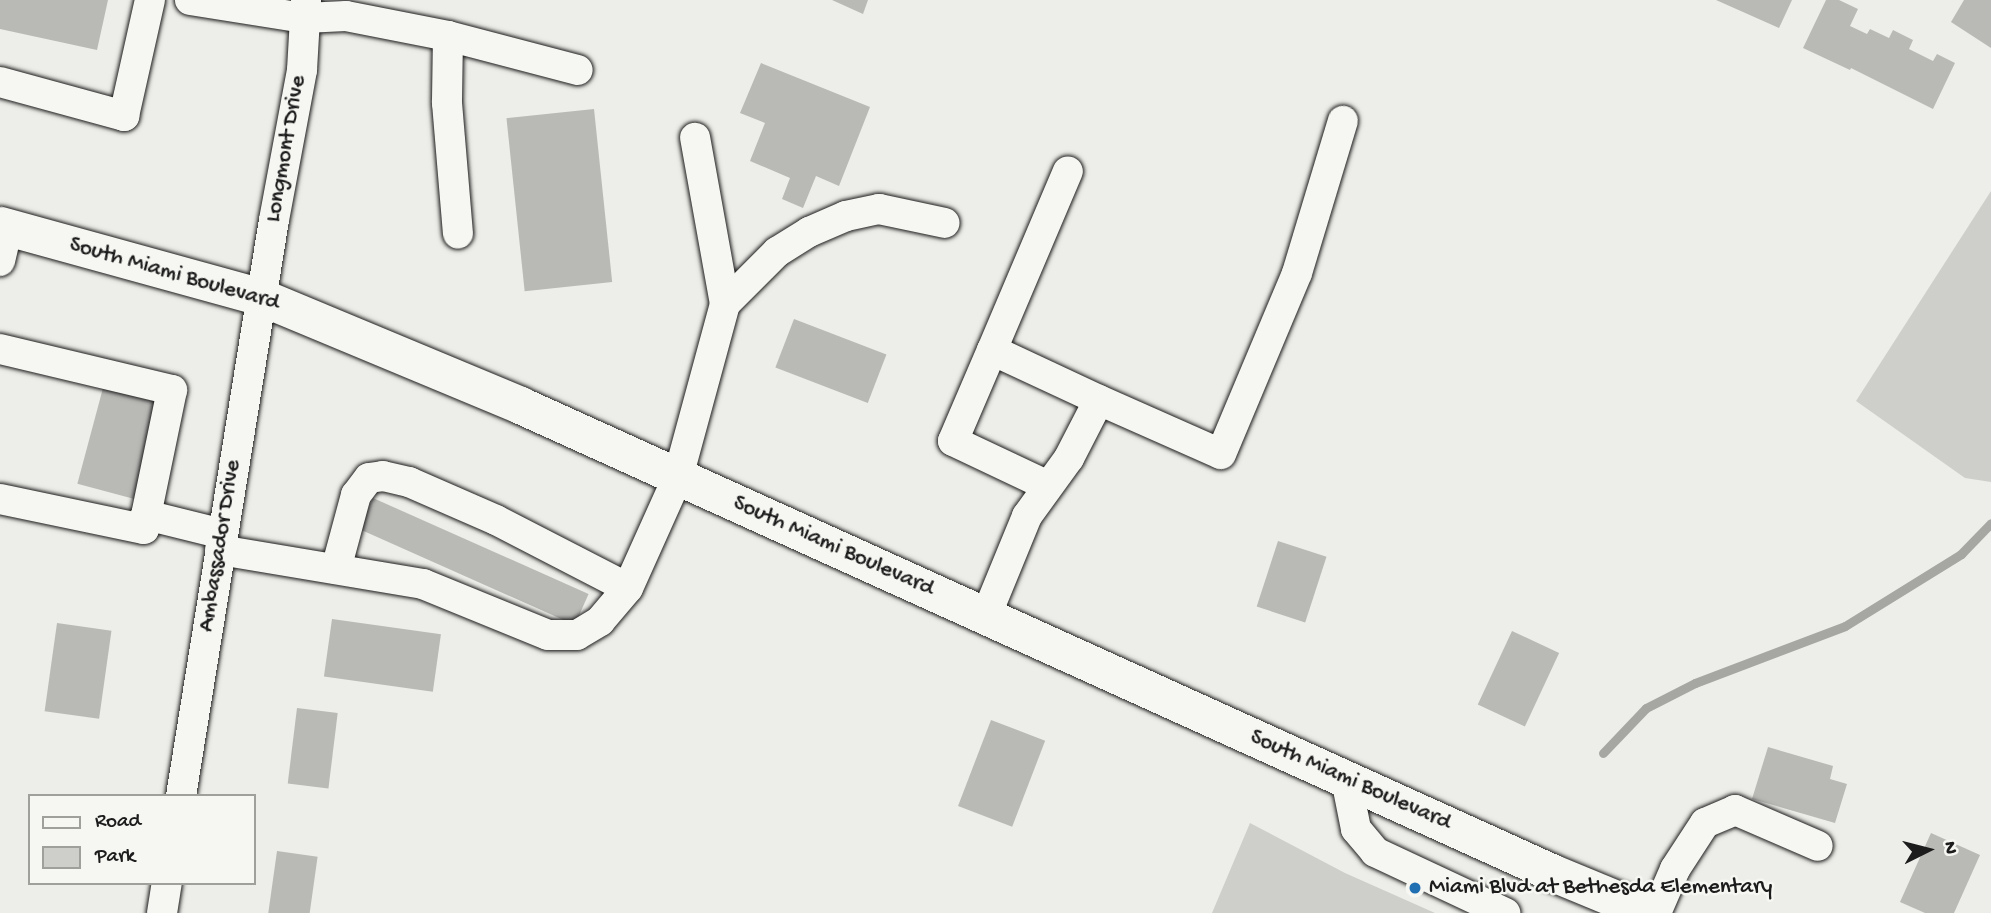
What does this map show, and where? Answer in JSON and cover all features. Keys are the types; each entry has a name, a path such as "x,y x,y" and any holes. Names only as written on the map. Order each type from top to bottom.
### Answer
{"main road":[{"name":"South Miami Boulevard","path":"3,238 261,297 520,405 1553,873 1650,913"}],"street":[{"path":"0,82 124,116 150,0"},
{"path":"190,0 305,9 346,16 448,36 578,70"},
{"name":"Longmont Drive","path":"261,297 302,70 305,9"},
{"path":"448,36 447,103 458,234"},
{"path":"992,350 1222,454 1297,273 1343,121"},
{"path":"146,515 222,542 336,569 423,584 548,635 577,635 600,621 628,588 678,477 725,303 695,138"},
{"path":"1048,486 953,441 1068,171"},
{"path":"725,303 777,252 809,232 846,216 879,209 945,223"},
{"name":"Ambassador Drive","path":"181,794 261,297"},
{"path":"0,349 173,390 144,529 0,499"},
{"path":"986,616 1027,516 1069,458 1099,400"},
{"path":"336,569 356,495 369,478 383,476 409,482 496,520 628,588"},
{"path":"1346,779 1356,829 1374,852 1505,913"},
{"path":"1656,913 1675,869 1705,824 1735,810 1818,846"},
{"path":"162,913 167,885"}],"green space":[{"path":"1991,191 1991,482 1965,478 1856,401"},
{"path":"1250,823 1345,873 1435,913 1212,913"}],"building":[{"path":"0,0 108,0 97,50 0,29"},
{"path":"832,0 868,0 863,14"},
{"path":"1716,0 1792,0 1779,28"},
{"path":"1826,0 1839,0 1858,9 1850,26 1867,34 1870,29 1889,38 1893,30 1913,40 1909,49 1933,61 1937,54 1955,63 1933,109 1851,68 1850,70 1803,48"},
{"path":"1964,0 1991,0 1991,48 1951,22"},
{"path":"761,63 870,107 839,186 816,176 803,208 782,199 790,178 750,161 765,123 740,113"},
{"path":"594,109 612,282 525,291 506,118"},
{"path":"794,319 886,354 868,403 775,368"},
{"path":"103,388 160,403 134,499 77,484"},
{"path":"373,498 589,594 575,625 359,529"},
{"path":"1278,541 1327,557 1305,622 1257,607"},
{"path":"332,619 441,634 433,692 324,676"},
{"path":"57,623 111,631 99,719 45,711"},
{"path":"1512,631 1559,653 1525,726 1478,704"},
{"path":"297,708 338,713 328,788 288,783"},
{"path":"991,720 1045,741 1012,827 958,806"},
{"path":"1768,747 1833,766 1830,779 1847,784 1835,823 1752,799"},
{"path":"1931,833 1980,855 1954,913 1925,913 1900,902"},
{"path":"277,851 318,857 310,913 268,913"}],"waterway":[{"path":"1603,753 1646,708 1695,683 1845,626 1961,554 1991,523"}],"place":[{"name":"Miami Blvd at Bethesda Elementary","path":"1415,888"}]}
